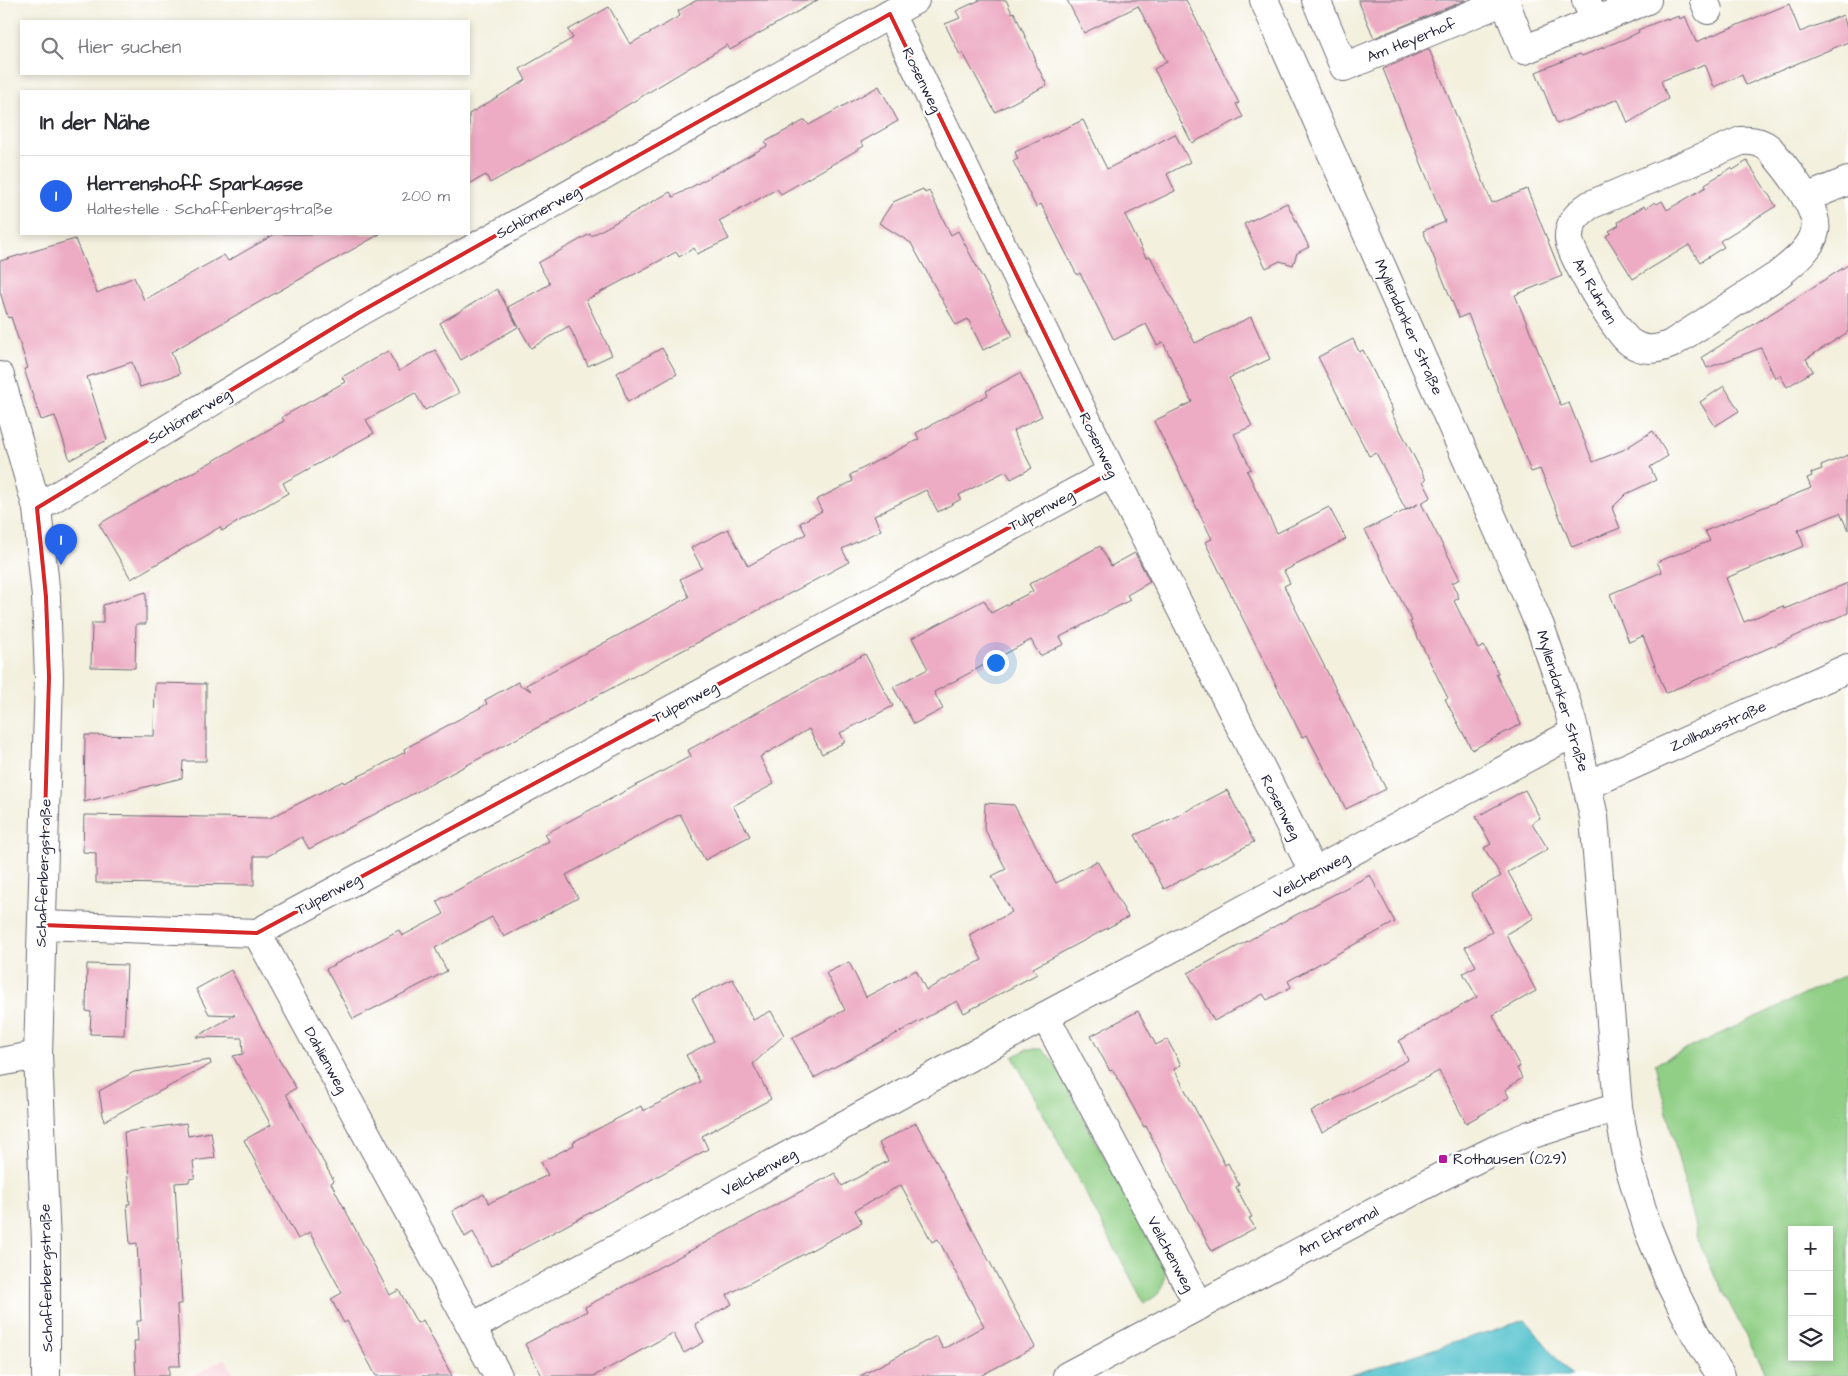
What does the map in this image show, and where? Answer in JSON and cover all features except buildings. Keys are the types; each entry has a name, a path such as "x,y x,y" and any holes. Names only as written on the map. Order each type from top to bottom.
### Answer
{"street":[{"name":"Schlömerweg","path":"37,508 358,313 915,0"},
{"name":"Myllendonker Straße","path":"1264,0 1540,626 1575,732 1594,817 1618,1107 1629,1166 1648,1229 1670,1283 1696,1335 1721,1376"},
{"name":"Am Heyerhof","path":"1316,0 1344,67 1506,1 1524,50 1590,11 1647,0"},
{"name":"Rosenweg","path":"890,14 1112,472 1314,873"},
{"name":"An Ruhren","path":"1741,141 1754,141 1765,145 1776,156 1806,198 1813,214 1815,232 1809,245 1800,256 1778,275 1687,334 1661,348 1653,350 1637,347 1629,343 1622,336 1574,257 1569,238 1569,230 1575,216 1590,205 1741,141"},
{"path":"1806,198 1848,181"},
{"name":"Schaffenbergstraße","path":"0,376 37,508 46,597 48,677 38,1055 46,1243 46,1376"},
{"name":"Tulpenweg","path":"257,932 1112,472"},
{"name":"Zollhausstraße","path":"1588,785 1848,668"},
{"name":"Veilchenweg","path":"472,1327 1045,1016 1575,732"},
{"path":"42,925 257,932"},
{"name":"Dahlienweg","path":"257,932 498,1376"},
{"name":"Veilchenweg","path":"1045,1016 1199,1306"},
{"path":"0,1062 38,1055"},
{"name":"Am Ehrenmal","path":"1067,1376 1431,1182 1497,1149 1562,1123 1618,1107"}],"highlighted area":[{"path":"890,14 1112,472 257,933 42,925 49,677 46,597 37,508 358,313"}],"shaded area":[{"path":"225,1358 235,1376 193,1376"}],"green space":[{"path":"1848,974 1848,1376 1767,1376 1700,1247 1655,1064"},
{"path":"1027,1049 1041,1049 1052,1059 1165,1271 1164,1283 1160,1291 1144,1303 1013,1057"}],"water":[{"path":"1525,1320 1572,1376 1348,1376"}],"place":[{"name":"Herrenshoff Sparkasse","path":"61,565"},
{"name":"Rothausen (029)","path":"1443,1159"}]}
